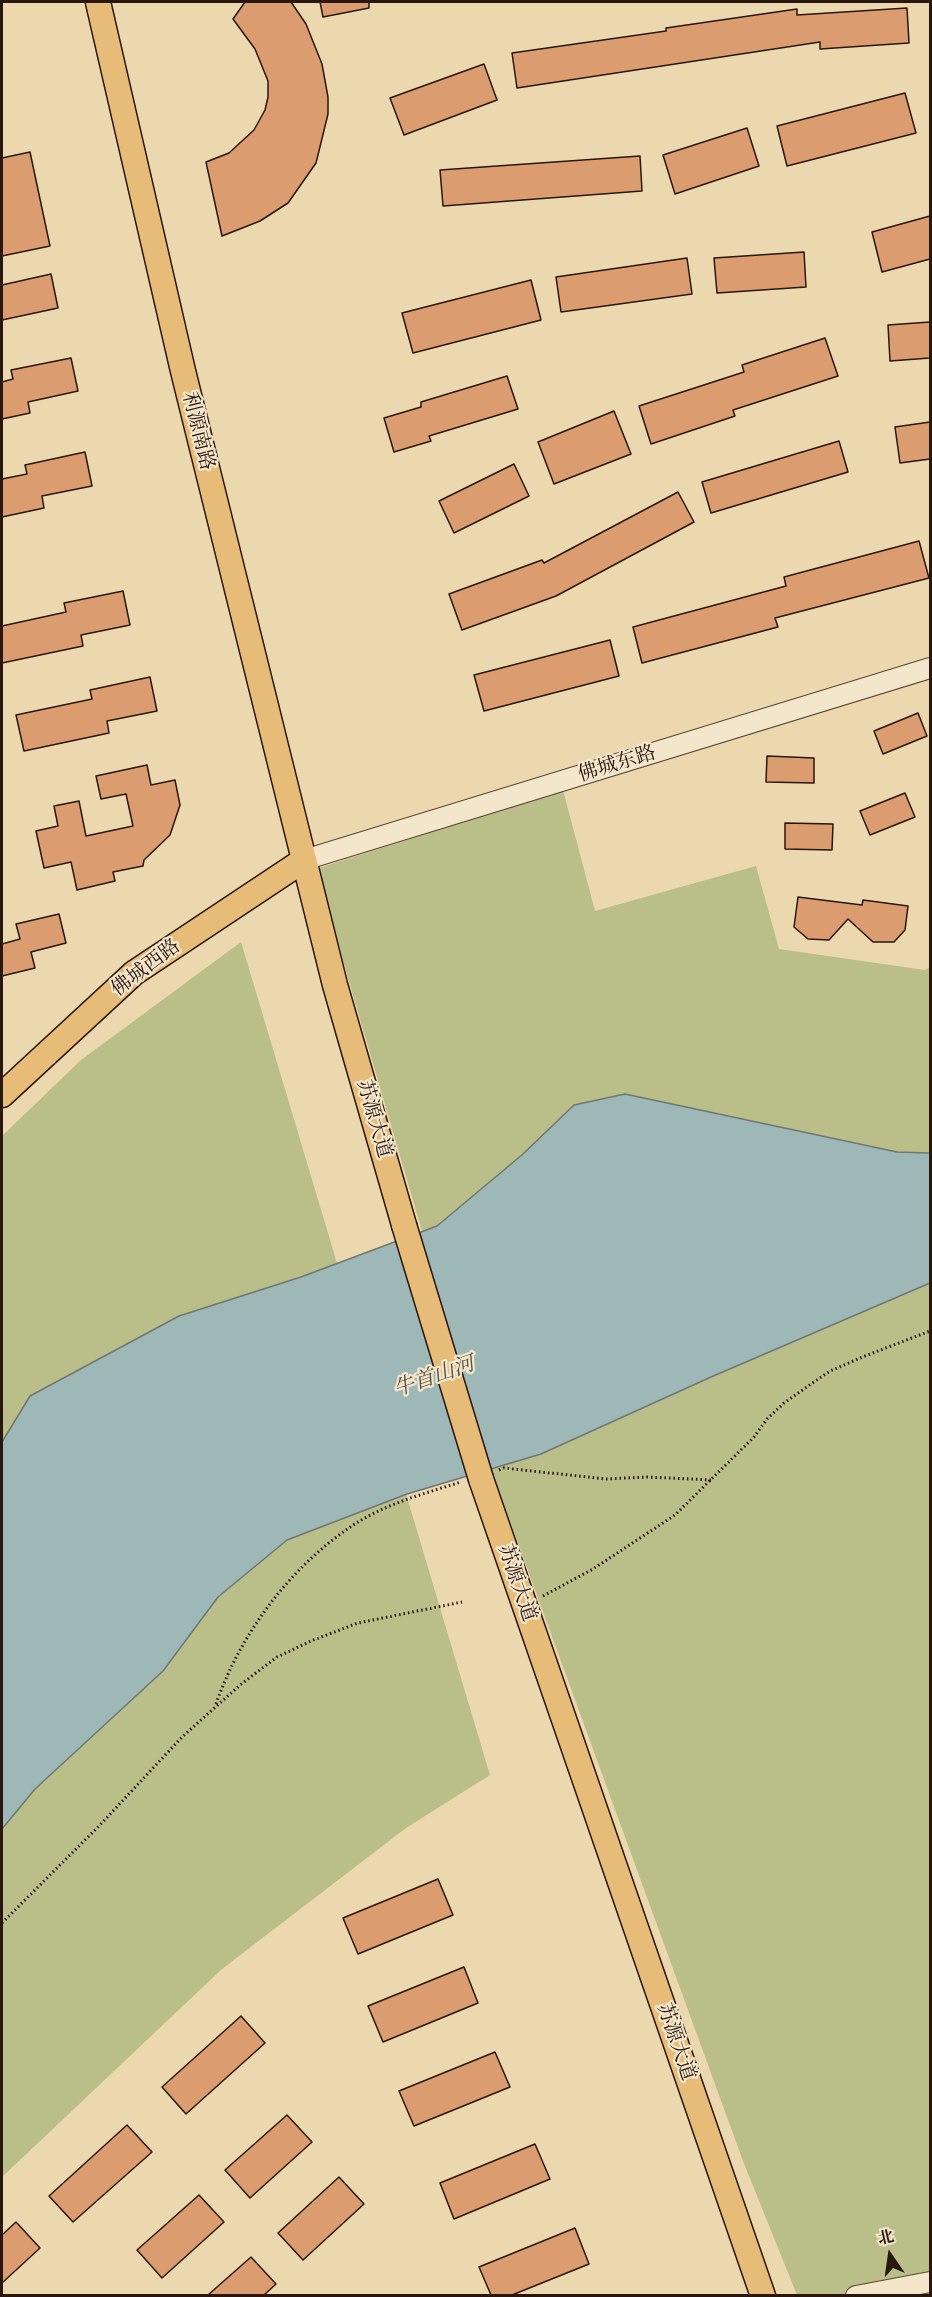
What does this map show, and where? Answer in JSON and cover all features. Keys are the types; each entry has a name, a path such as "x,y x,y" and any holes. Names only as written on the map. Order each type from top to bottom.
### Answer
{"main road":[{"name":"利源南路","path":"98,2 183,371 304,860"},
{"name":"佛城西路","path":"2,1095 134,973 304,860"},
{"name":"苏源大道","path":"304,860 335,985 478,1477 764,2295"}],"street":[{"name":"佛城东路","path":"304,860 930,668"},
{"path":"856,2295 930,2282"}],"path":[{"path":"533,1601 563,1587 666,1521 712,1480 784,1403 830,1371 930,1331"},
{"path":"216,1704 243,1642 284,1586 334,1539 359,1522 418,1495 504,1468 606,1479 647,1477 712,1480"},
{"path":"2,1923 99,1827 183,1736 216,1704 277,1657 358,1623 462,1602"}],"green space":[{"path":"563,790 595,911 756,866 779,949 925,970 930,967 930,2295 797,2295 743,2161 495,1480 316,869"},
{"path":"241,942 490,1775 406,1828 222,1969 2,2177 2,1136 81,1060"}],"water":[{"name":"牛首山河","path":"625,1094 897,1152 930,1153 930,1283 711,1377 541,1454 407,1494 287,1540 218,1597 163,1671 35,1789 2,1829 2,1442 30,1396 179,1316 301,1277 437,1226 523,1154 574,1105"}],"building":[{"path":"245,2 291,2 306,24 322,64 328,97 328,114 316,163 288,203 260,221 222,236 206,162 229,153 254,130 265,110 268,97 268,81 255,49 233,19"},
{"path":"320,2 369,2 369,8 323,17"},
{"path":"907,8 909,43 820,49 820,42 517,88 512,53 797,9 797,15"},
{"path":"484,64 497,100 404,135 390,98"},
{"path":"905,93 916,133 787,166 777,126"},
{"path":"747,128 759,166 675,194 663,155"},
{"path":"30,152 50,246 2,256 2,158"},
{"path":"640,156 642,191 443,206 440,170"},
{"path":"930,216 930,259 882,272 872,232"},
{"path":"804,252 806,287 717,293 714,258"},
{"path":"687,258 692,294 561,312 556,277"},
{"path":"51,274 58,308 2,320 2,285"},
{"path":"531,280 541,320 413,353 402,313"},
{"path":"930,322 930,358 890,361 888,325"},
{"path":"825,338 838,376 733,410 735,416 651,444 639,406 744,372 742,365"},
{"path":"71,358 78,391 28,402 30,413 2,419 2,382 13,379 11,370"},
{"path":"507,376 518,409 429,436 431,441 394,452 384,418 421,407 421,402"},
{"path":"614,411 631,454 554,484 538,442"},
{"path":"930,422 930,459 900,463 895,427"},
{"path":"839,441 848,472 711,513 702,482"},
{"path":"85,452 92,486 42,496 44,508 2,517 2,479 27,474 25,465"},
{"path":"514,464 529,496 454,533 439,501"},
{"path":"678,492 694,522 556,596 462,630 449,594 542,560 544,563"},
{"path":"919,541 929,578 775,618 778,627 642,663 633,627 786,586 784,577"},
{"path":"123,591 130,625 81,635 83,646 2,663 2,626 66,612 64,603"},
{"path":"610,640 619,676 484,711 474,675"},
{"path":"150,677 157,711 107,721 109,733 24,751 16,715 92,699 90,690"},
{"path":"918,713 927,736 883,754 874,731"},
{"path":"767,756 814,758 814,783 766,782"},
{"path":"147,765 151,785 175,780 180,805 170,835 144,860 143,866 113,872 115,881 77,890 71,862 44,868 36,831 58,826 54,806 79,801 86,836 133,826 126,794 101,799 96,776"},
{"path":"905,793 915,817 870,835 860,811"},
{"path":"785,823 833,824 832,850 785,849"},
{"path":"798,897 862,905 863,900 908,906 905,930 894,942 873,942 848,919 829,940 808,939 794,927"},
{"path":"59,914 66,943 31,952 35,968 2,976 2,944 20,939 16,924"},
{"path":"438,1879 453,1915 358,1954 343,1918"},
{"path":"464,1967 478,2003 383,2042 368,2006"},
{"path":"241,2016 265,2043 186,2114 162,2087"},
{"path":"495,2052 510,2087 414,2126 399,2091"},
{"path":"287,2115 312,2142 250,2198 225,2170"},
{"path":"127,2125 152,2152 73,2222 49,2196"},
{"path":"535,2144 550,2179 454,2219 440,2183"},
{"path":"339,2177 364,2204 303,2260 278,2233"},
{"path":"199,2195 224,2222 162,2278 137,2250"},
{"path":"16,2222 40,2248 2,2283 2,2235"},
{"path":"575,2228 589,2264 512,2295 491,2295 479,2267"},
{"path":"251,2257 276,2284 264,2295 208,2295"}]}
